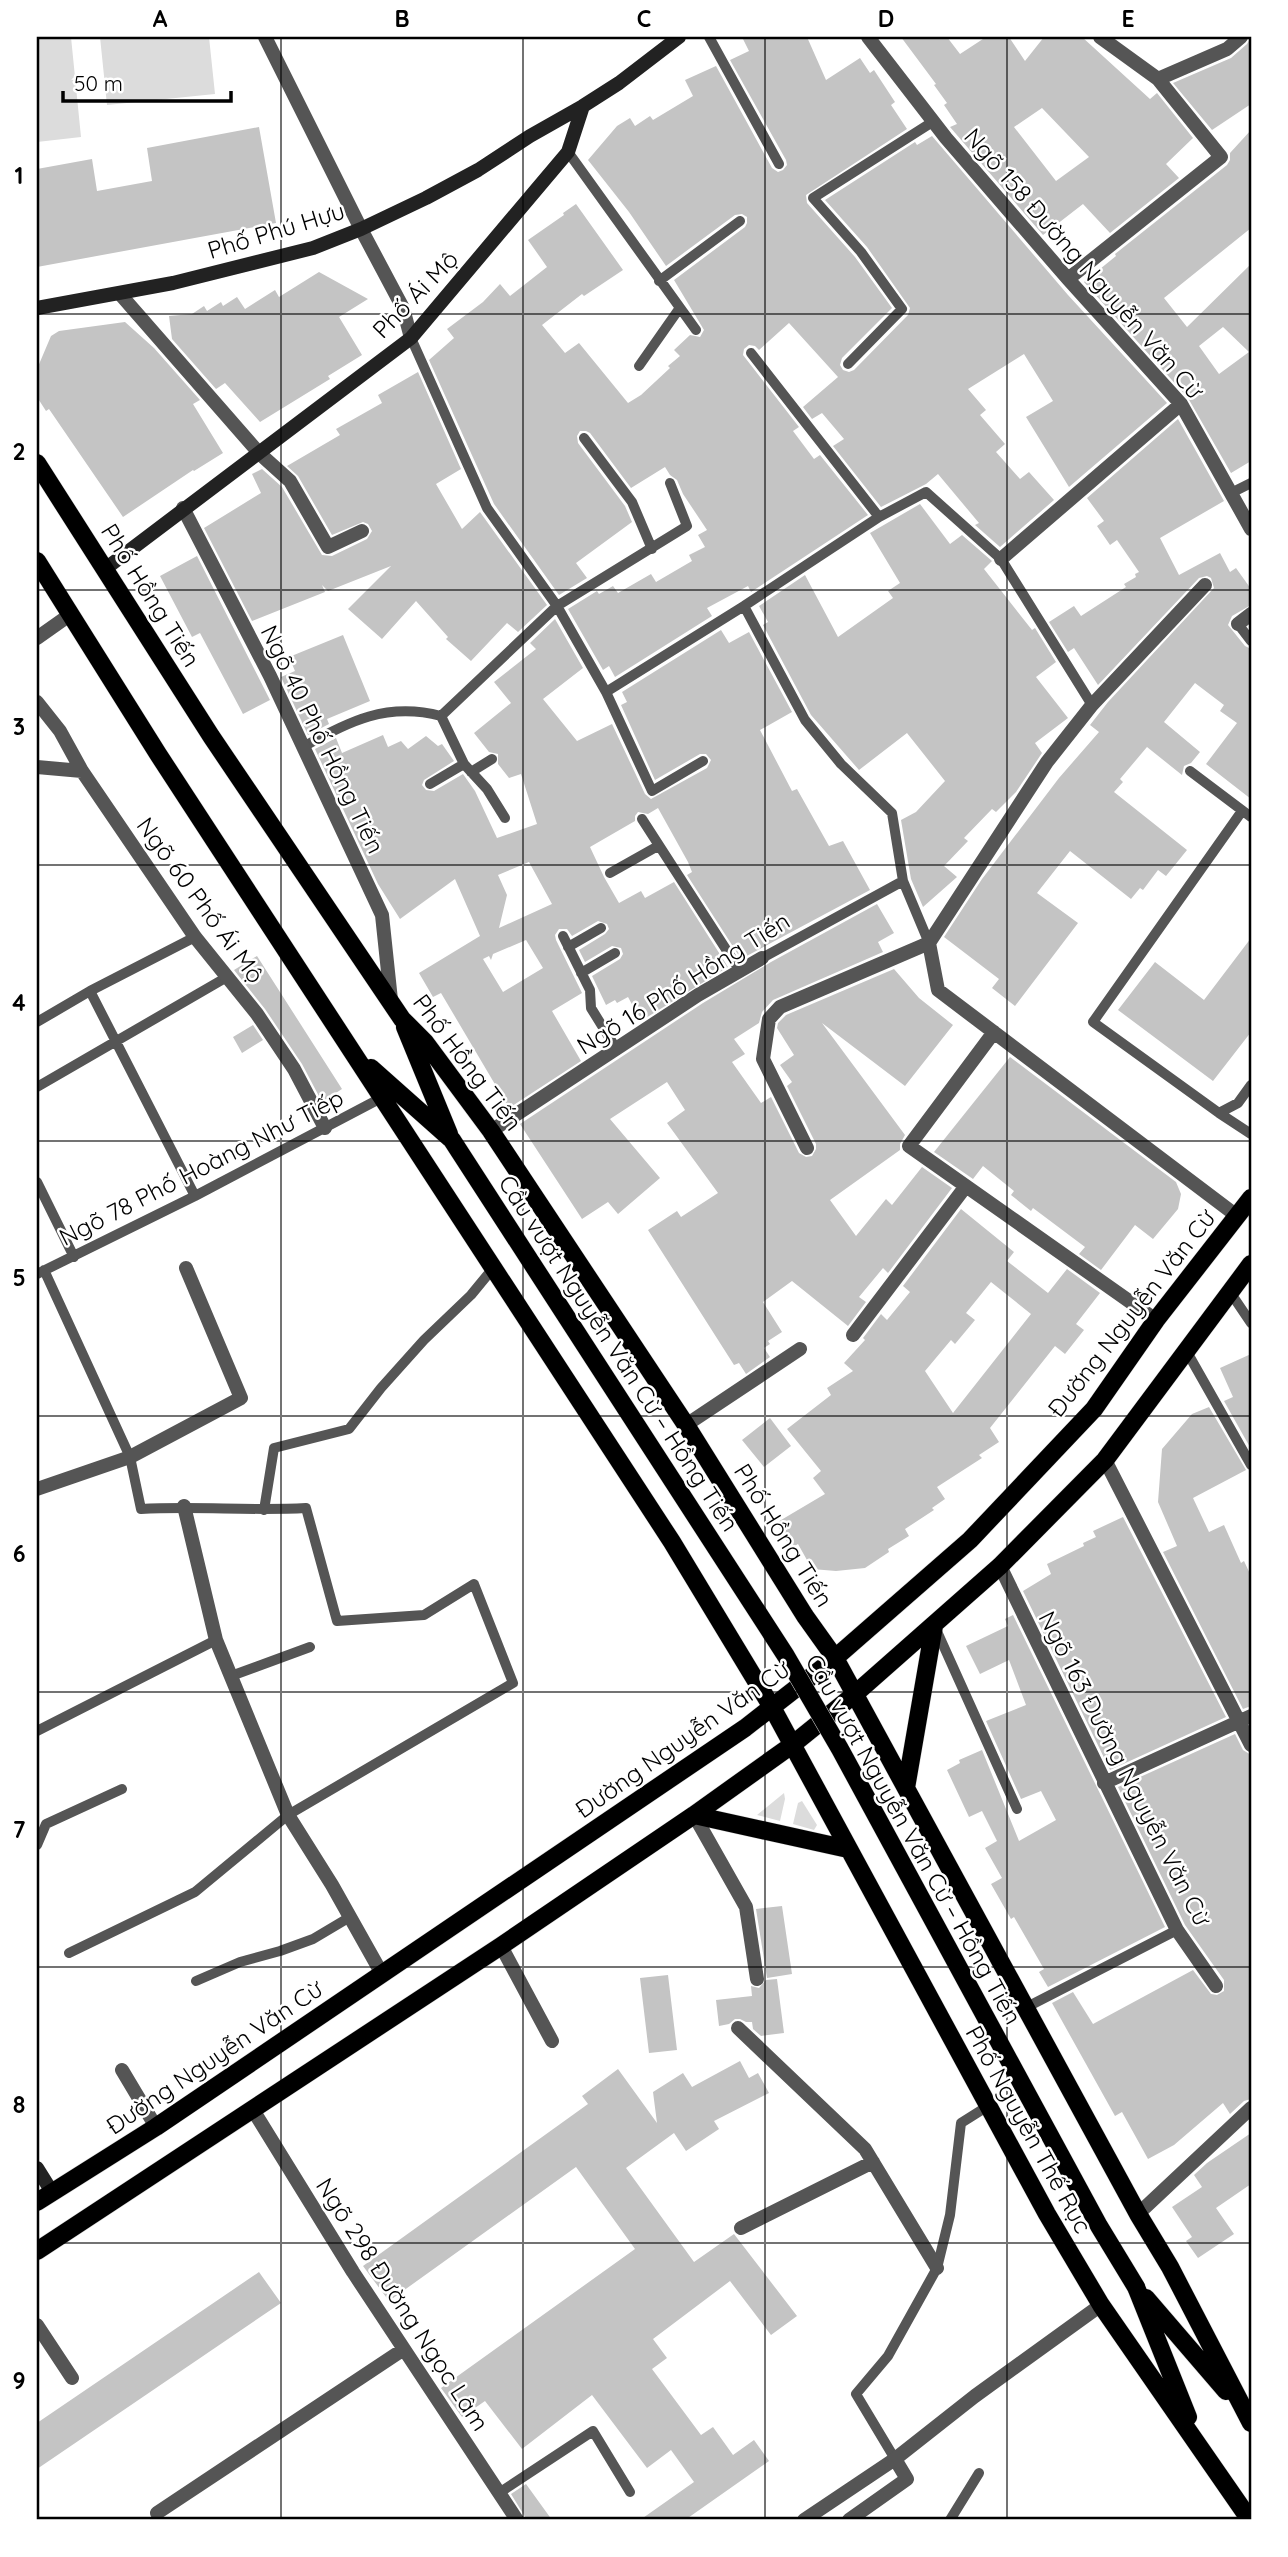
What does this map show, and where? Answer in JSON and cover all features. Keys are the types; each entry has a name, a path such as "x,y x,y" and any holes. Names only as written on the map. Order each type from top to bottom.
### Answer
{"main road":[{"name":"Phố Hồng Tiến","path":"37,463 211,736 402,1019 425,1042 491,1131 686,1425 805,1616 835,1658 855,1694"},
{"path":"37,561 158,754 672,1542 792,1745"},
{"path":"402,1019 452,1140"},
{"path":"352,1050 452,1140"},
{"name":"Cầu vượt Nguyễn Văn Cừ – Hồng Tiến","path":"452,1140 786,1656 840,1749 1099,2226 1136,2287"},
{"name":"Đường Nguyễn Văn Cừ","path":"44,2197 156,2127 773,1709 835,1658 970,1540 1094,1409 1156,1320 1251,1198"},
{"path":"37,2251 501,1946 694,1815 792,1745 855,1694 1000,1566 1105,1460 1251,1264"},
{"path":"906,1788 934,1626"},
{"path":"855,1694 1138,2214 1170,2267 1249,2419"},
{"name":"Phố Nguyễn Thế Rục","path":"792,1745 1047,2214 1101,2305 1250,2520"},
{"path":"694,1815 848,1849"},
{"path":"1136,2287 1249,2419"},
{"path":"1136,2287 1199,2445"}],"street":[{"path":"265,37 403,308 411,338"},
{"path":"583,106 620,83 679,37"},
{"name":"Ngõ 158 Đường Nguyễn Văn Cừ","path":"868,37 934,121 1068,279 1181,404 1251,529"},
{"path":"1068,279 1221,157 1158,79 1100,37"},
{"path":"1158,79 1227,49 1241,37"},
{"name":"Phố Phú Hựu","path":"37,309 173,284 313,248 361,229 478,170 583,106"},
{"name":"Phố Ái Mộ","path":"105,569 411,338 568,152 583,106"},
{"path":"120,294 259,453 290,481 328,547 362,531"},
{"path":"1001,559 1181,404"},
{"name":"Ngõ 40 Phố Hồng Tiến","path":"183,508 270,676 382,915 391,1000"},
{"path":"807,1148 763,1059 769,1019 780,1007 929,943 1047,762 1092,705 1205,585"},
{"path":"37,638 71,614"},
{"path":"1238,624 1251,614"},
{"name":"Ngõ 60 Phố Ái Mộ","path":"37,702 60,732 82,771 195,937 257,1014 294,1069 325,1128"},
{"path":"37,767 82,771"},
{"path":"929,943 938,990 1237,1216"},
{"name":"Ngõ 16 Phố Hồng Tiến","path":"491,1131 698,995 762,958"},
{"path":"994,1032 909,1146 1156,1320"},
{"path":"853,1335 966,1186"},
{"path":"37,1489 130,1457 242,1398 186,1268"},
{"path":"686,1425 800,1349"},
{"path":"1105,1460 1246,1719 1251,1745"},
{"path":"184,1506 216,1640 288,1815 382,1974"},
{"name":"Ngõ 163 Đường Nguyễn Văn Cừ","path":"1000,1566 1177,1930 1216,1986"},
{"path":"1104,1783 1246,1719"},
{"path":"694,1815 746,1907 757,1979"},
{"path":"501,1946 552,2041"},
{"path":"738,2028 865,2149 937,2268"},
{"path":"122,2070 156,2127"},
{"path":"1138,2214 1251,2108"},
{"name":"Ngõ 298 Đường Ngọc Lâm","path":"253,2110 404,2349 517,2520"},
{"path":"741,2228 873,2162"},
{"path":"37,2168 44,2197"},
{"path":"804,2520 895,2459 975,2396 1101,2305"},
{"path":"37,2325 72,2378"},
{"path":"157,2513 404,2349"},
{"path":"849,2520 907,2479 895,2459"}],"lane":[{"path":"709,37 779,164"},
{"path":"848,364 902,309 861,252 813,198 934,121"},
{"path":"568,152 696,330"},
{"path":"659,281 740,221"},
{"path":"639,366 679,309"},
{"path":"411,338 487,508 557,607 606,692 652,790 703,761"},
{"path":"751,353 879,517"},
{"path":"584,438 632,502 652,549"},
{"path":"1231,493 1251,482"},
{"path":"441,716 557,607 687,526 670,483"},
{"path":"606,692 879,517 926,492 1001,559 1092,705"},
{"path":"744,606 805,720 841,764 892,813 903,881 929,943"},
{"path":"1238,624 1251,641"},
{"path":"303,747 333,730 372,714 407,711 441,716"},
{"path":"441,716 468,768 487,789 505,817"},
{"path":"430,784 492,759"},
{"path":"1191,771 1247,814 1093,1022 1251,1133"},
{"path":"642,819 740,971"},
{"path":"610,873 658,845"},
{"name":"Ngõ 16 Phố Hồng Tiến","path":"762,958 903,881"},
{"path":"601,928 566,941 590,990 591,1008 617,1050"},
{"path":"37,1023 90,991 195,937"},
{"path":"581,972 615,953"},
{"path":"37,1087 227,977"},
{"path":"90,991 195,1196"},
{"path":"1219,1112 1238,1103 1251,1085"},
{"name":"Ngõ 78 Phố Hoàng Như Tiếp","path":"40,1272 195,1196 383,1097"},
{"path":"37,1182 74,1257"},
{"path":"264,1510 274,1448 349,1429 381,1388 424,1340 471,1295 494,1267"},
{"path":"40,1272 130,1457 141,1509 184,1506 264,1510 306,1508 337,1621 424,1615 474,1584 513,1683 288,1815 195,1892 69,1953"},
{"path":"1230,1292 1251,1323"},
{"path":"1187,1352 1251,1465"},
{"path":"934,1626 1017,1809"},
{"path":"37,1731 216,1640"},
{"path":"231,1676 310,1647"},
{"path":"37,1844 46,1824 122,1788"},
{"path":"196,1981 240,1962 313,1938 350,1917"},
{"path":"1025,2008 1177,1930"},
{"path":"895,2459 856,2394 888,2356 937,2268 950,2215 961,2123 988,2106"},
{"path":"499,2493 593,2431 630,2492"},
{"path":"950,2520 979,2473"}],"shaded area":[{"path":"37,37 71,37 81,137 37,142"},
{"path":"100,37 209,37 215,94 107,105"},
{"path":"784,1793 780,1821 757,1815"},
{"path":"802,1801 817,1825 814,1830 793,1824 798,1803"}],"building":[{"path":"742,37 807,37 826,80 860,58 870,73 874,70 895,102 891,105 907,129 806,195 807,203 855,257 892,308 842,358 840,365 843,370 854,370 908,315 910,308 867,247 825,200 915,142 917,145 932,136 1068,295 1167,403 1069,487 1026,417 1053,401 1024,354 968,389 986,410 980,415 1005,444 996,452 1020,479 1029,472 1054,500 1000,547 975,525 979,523 938,474 926,484 881,507 833,446 844,439 822,413 812,419 803,407 838,377 789,323 759,350 749,345 744,349 743,355 799,427 793,431 814,459 820,455 868,515 751,592 748,586 707,608 712,616 615,677 609,666 603,670 568,609 597,591 599,594 613,586 618,593 651,574 656,582 692,561 689,555 705,547 698,535 707,530 677,480 665,467 631,488 590,433 580,431 577,436 578,443 625,506 632,522 576,563 587,578 559,595 494,504 429,360 454,338 447,329 483,302 500,284 510,296 547,267 528,240 576,204 623,270 584,296 582,294 542,325 565,353 579,343 628,403 641,395 670,368 668,366 680,356 674,350 690,335 700,337 704,330 674,280 745,227 747,217 742,214 735,215 666,266 629,212 588,160 617,126 630,118 635,126 650,116 653,120 693,96 685,80 716,66 772,168 778,172 783,170 787,165 786,160 730,60 749,51"},
{"path":"901,37 947,37 960,54 986,37 1009,37 1025,61 1044,37 1082,37 1150,99 1157,93 1193,138 1166,164 1179,178 1110,233 1083,204 1043,235 950,127 957,124 944,105 947,103 934,85 936,84","holes":["1042,108 1089,157 1056,181 1014,127"]},
{"path":"1251,37 1251,104 1212,130 1173,83 1231,58"},
{"path":"259,127 276,223 37,267 37,169 92,159 97,191 152,181 147,148"},
{"path":"1251,130 1251,228 1164,298 1187,327 1251,264 1251,461 1231,473 1188,398 1084,282 1227,165 1230,153","holes":["1223,327 1249,352 1219,374 1199,346"]},
{"path":"319,272 368,299 339,317 362,355 328,376 330,379 260,422 225,383 216,389 172,339 169,316 192,314 204,306 207,311 221,302 223,306 237,297 245,309 275,290 279,297"},
{"path":"125,322 154,348 200,400 193,404 223,453 123,517 49,409 46,411 37,397 37,369 51,336 59,331"},
{"path":"418,372 461,469 436,484 462,529 480,512 547,605 518,632 507,623 471,661 446,639 448,637 416,601 382,639 348,609 391,566 328,591 322,585 325,592 252,621 204,528 261,493 252,474 262,469 282,487 322,555 332,556 367,539 372,531 368,524 363,522 332,535 298,476 287,466 340,435 336,429 382,403 378,395"},
{"path":"1178,419 1224,501 1160,538 1179,575 1220,553 1230,572 1236,568 1251,589 1251,605 1232,616 1228,625 1245,646 1251,649 1251,799 1206,764 1237,723 1220,711 1224,705 1195,683 1164,722 1200,752 1191,763 1184,766 1182,775 1147,747 1120,779 1123,782 1114,792 1187,850 1166,876 1158,870 1143,890 1140,888 1131,899 1070,851 1037,893 1078,923 1015,1006 992,988 999,979 944,937 982,879 1059,778 1099,732 1090,725 1214,588 1211,578 1199,578 1098,685 1074,648 1068,652 1049,622 1074,606 1081,616 1126,587 1124,584 1136,577 1135,574 1139,572 1117,540 1110,545 1097,526 1104,521 1087,498"},
{"path":"920,504 950,544 962,535 992,561 984,569 1032,630 1035,628 1056,662 1036,677 1068,718 1035,743 1042,753 1016,792 996,812 992,809 964,838 968,841 944,866 957,877 923,907 911,879 901,820 916,812 945,781 907,733 859,770 811,715 763,625 768,622 759,606 805,575 838,637 893,598 888,591 900,583 870,533"},
{"path":"197,556 270,700 243,714 200,633 192,637 160,576"},
{"path":"555,619 583,668 543,699 577,741 612,724 645,794 651,799 707,768 711,760 706,754 700,754 655,780 621,705 627,702 622,692 721,630 729,643 749,632 792,712 760,730 792,791 797,789 829,846 843,841 870,890 741,959 687,875 692,872 688,862 658,808 648,814 638,812 635,821 590,847 619,903 641,891 645,898 674,882 728,967 641,1021 628,997 606,1005 592,976 620,959 623,954 621,948 612,946 585,962 579,950 605,934 609,929 607,924 598,921 572,936 567,929 559,929 555,935 556,940 582,993 552,1011 581,1061 509,1108 441,993 433,997 419,973 480,936 455,879 400,919 378,884 315,749 336,738 342,753 383,735 388,747 401,741 408,749 426,736 438,746 442,744 454,761 424,780 422,785 426,790 434,791 463,774 475,791 497,838 537,824 521,774 509,778 498,764 498,754 489,752 474,733 511,703 494,682 536,649 530,643","holes":["529,862 552,904 499,928 507,895 498,875","526,940 543,968 503,992 483,959 489,956 491,960 493,954"]},
{"path":"343,635 370,701 327,719 329,724 308,735 281,677 295,671 289,657"},
{"path":"877,904 894,933 878,942 883,952 773,1000 762,1012 759,1023 734,1039 745,1054 732,1062 761,1103 771,1097 799,1153 806,1157 812,1156 816,1144 787,1086 792,1082 780,1065 794,1055 777,1028 778,1023 786,1015 894,969 919,998 953,1025 905,1086 822,1023 905,1135 900,1150 830,1200 856,1236 886,1199 892,1205 922,1167 952,1188 888,1273 883,1268 859,1297 866,1302 848,1326 792,1281 763,1302 782,1332 768,1341 770,1344 764,1348 770,1357 746,1374 739,1363 734,1365 648,1230 677,1211 681,1217 718,1193 667,1123 685,1110 667,1082 610,1119 660,1178 618,1214 608,1202 582,1219 520,1124 703,1003"},
{"path":"1251,938 1251,1032 1213,1081 1118,1010 1155,962 1204,1000"},
{"path":"257,956 342,1089 322,1102 302,1064 265,1009 234,970"},
{"path":"253,1025 263,1040 242,1053 233,1037"},
{"path":"1010,1057 1176,1182 1181,1194 1178,1209 1153,1239 1135,1225 1101,1270 1079,1254 1085,1247 1033,1208 1031,1211 1011,1195 1014,1191 983,1166 973,1179 934,1152"},
{"path":"961,1209 1014,1252 1007,1261 1048,1293 1067,1269 1100,1293 1076,1324 1084,1330 1065,1354 1055,1346 990,1428 999,1442 979,1455 982,1458 937,1487 945,1499 932,1508 934,1510 905,1529 909,1536 865,1568 836,1571 812,1569 798,1544 791,1548 776,1523 825,1494 813,1478 821,1471 787,1429 831,1395 827,1388 853,1371 844,1363 865,1340 863,1338 881,1314 887,1320 910,1292 903,1286","holes":["991,1282 1031,1314 953,1413 925,1371 951,1340 955,1344 975,1320 966,1313"]},
{"path":"1251,1354 1251,1449 1224,1401 1233,1397 1220,1368"},
{"path":"1209,1407 1246,1470 1193,1498 1209,1532 1224,1525 1241,1563 1244,1561 1251,1576 1251,1706 1243,1709 1163,1552 1177,1546 1158,1502 1162,1449 1192,1414"},
{"path":"770,1418 791,1446 764,1467 742,1440"},
{"path":"1123,1517 1226,1717 1110,1770 1023,1591 1051,1574 1047,1564 1084,1546 1083,1543 1096,1537 1093,1531"},
{"path":"1013,1615 1165,1927 1048,1987 1039,1972 1044,1969 991,1884 1002,1878 985,1848 997,1841 982,1811 969,1817 947,1770 960,1763 959,1760 982,1750 1019,1841 1056,1820 1041,1791 1021,1799 986,1721 1026,1705 1009,1660 980,1674 966,1646 1008,1626 1005,1619"},
{"path":"1235,1734 1243,1750 1251,1755 1251,2099 1244,2101 1230,2114 1223,2103 1174,2145 1148,2159 1122,2112 1115,2116 1052,2003 1073,1992 1093,2024 1193,1970 1211,1994 1217,1995 1224,1991 1224,1980 1185,1925 1118,1787"},
{"path":"782,1906 792,1974 767,1978 756,1909"},
{"path":"668,1975 677,2050 649,2053 640,1978"},
{"path":"777,1979 784,2033 761,2036 753,2029 752,2022 740,2019 719,2026 716,2000 752,1996 751,1986 759,1988 766,1980"},
{"path":"740,2061 749,2078 758,2073 769,2093 714,2121 719,2129 686,2151 674,2133 626,2168 694,2262 734,2234 797,2316 771,2335 730,2281 653,2339 667,2358 652,2369 701,2435 713,2427 733,2455 754,2440 769,2461 685,2520 640,2520 694,2482 671,2450 647,2468 592,2395 522,2449 485,2401 462,2417 441,2388 635,2249 576,2167 389,2301 363,2266 588,2104 582,2096 618,2069 657,2123 653,2092 683,2073 692,2087"},
{"path":"1251,2133 1251,2184 1216,2208 1234,2234 1198,2258 1186,2241 1192,2237 1172,2207 1202,2187 1194,2175"},
{"path":"259,2272 281,2303 37,2469 37,2423"},
{"path":"526,2484 552,2520 527,2520 511,2494"}]}
